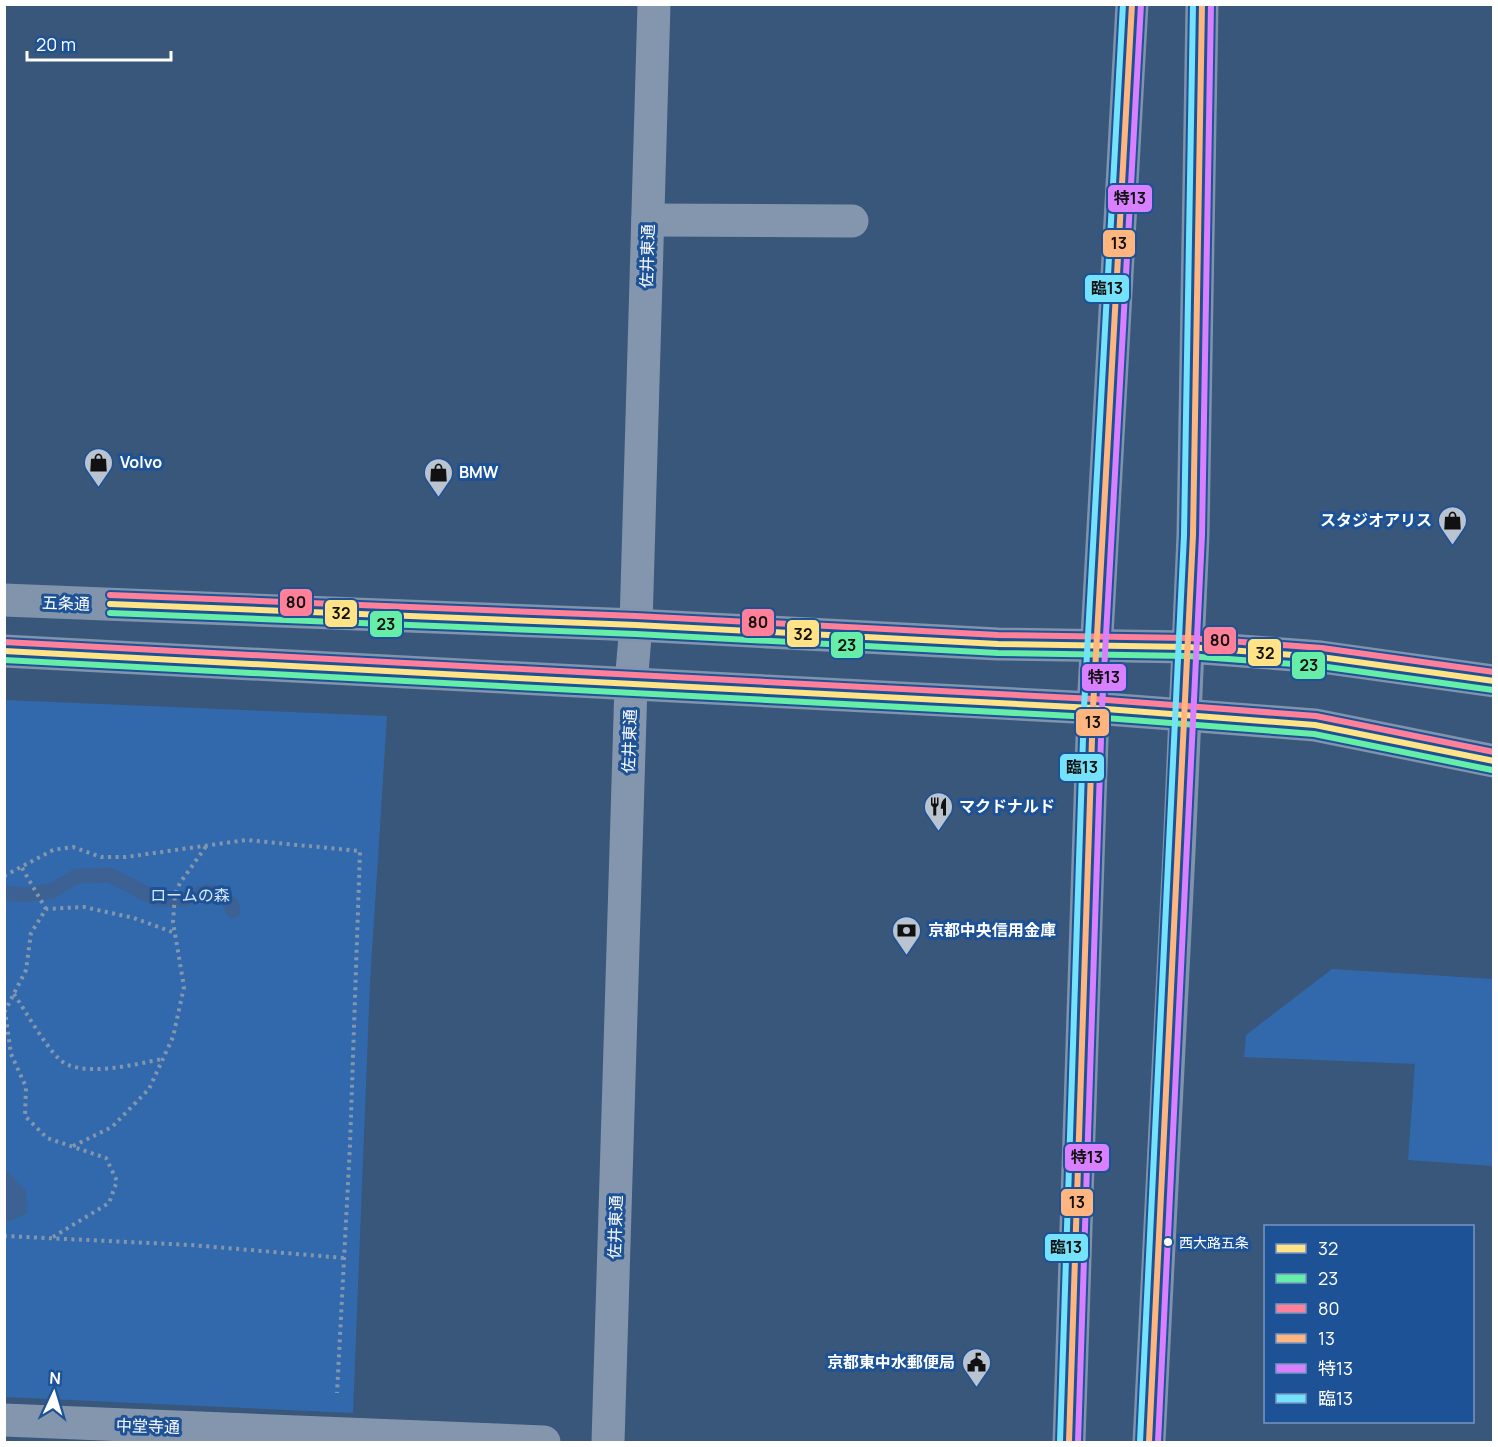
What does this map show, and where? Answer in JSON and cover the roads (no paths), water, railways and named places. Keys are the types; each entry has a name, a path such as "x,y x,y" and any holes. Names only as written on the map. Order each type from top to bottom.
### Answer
{"highway":[{"name":"五条通","path":"4,600 636,625 998,644 1188,647 1321,657 1494,681"},
{"path":"4,651 1093,708 1315,725 1494,761"}],"main road":[{"path":"1070,1443 1093,708 1132,4"},
{"path":"1149,1443 1193,524 1202,4"}],"street":[{"name":"佐井東通","path":"608,1443 631,684 636,625 654,4"},
{"path":"648,220 852,221"},
{"name":"中堂寺通","path":"4,1420 544,1443"}],"waterway":[{"path":"4,893 24,895 52,891 77,876 110,875 156,899 184,899 207,892 220,893 231,904 233,911"}],"place":[{"name":"Volvo","path":"99,488"},
{"name":"BMW","path":"438,498"},
{"name":"スタジオアリス","path":"1453,546"},
{"name":"マクドナルド","path":"938,832"},
{"name":"京都中央信用金庫","path":"907,956"},
{"name":"西大路五条","path":"1168,1242"},
{"name":"京都東中水郵便局","path":"976,1388"}],"park label":[{"name":"ロームの森","path":"190,895"}]}
